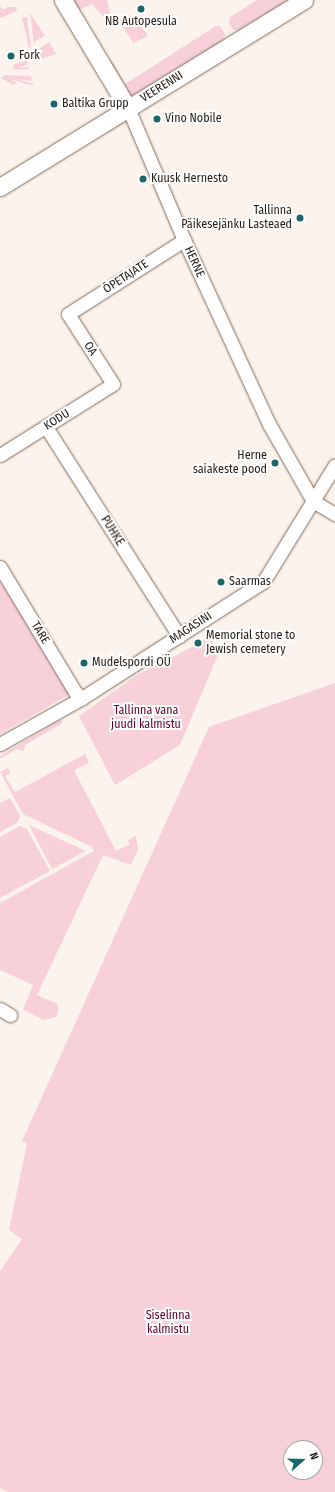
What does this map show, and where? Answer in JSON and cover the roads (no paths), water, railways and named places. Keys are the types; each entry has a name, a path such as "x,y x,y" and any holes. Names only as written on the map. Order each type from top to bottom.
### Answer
{"street":[{"name":"HERNE","path":"63,0 128,108 184,240 269,424 313,501 335,514"},
{"name":"VEERENNI","path":"0,187 304,0"},
{"name":"ÕPETAJATE","path":"68,314 184,240"},
{"name":"OA","path":"68,314 113,384"},
{"name":"KODU","path":"0,455 113,384"},
{"name":"PUHKE","path":"46,427 179,636"},
{"name":"MAGASINI","path":"0,744 82,698 263,582 335,465"},
{"name":"TARE","path":"0,567 75,692 82,698"}],"place":[{"name":"NB Autopesula","path":"141,9"},
{"name":"Fork","path":"11,56"},
{"name":"Baltika Grupp","path":"54,104"},
{"name":"Vino Nobile","path":"157,119"},
{"name":"Kuusk Hernesto","path":"143,179"},
{"name":"Tallinna Päikesejänku Lasteaed","path":"300,218"},
{"name":"Herne saiakeste pood","path":"275,463"},
{"name":"Saarmas","path":"221,582"},
{"name":"Memorial stone to Jewish cemetery","path":"198,643"},
{"name":"Mudelspordi OÜ","path":"84,663"}],"park label":[{"name":"Tallinna vana juudi kalmistu","path":"146,718"},
{"name":"Siselinna kalmistu","path":"168,1323"}]}
